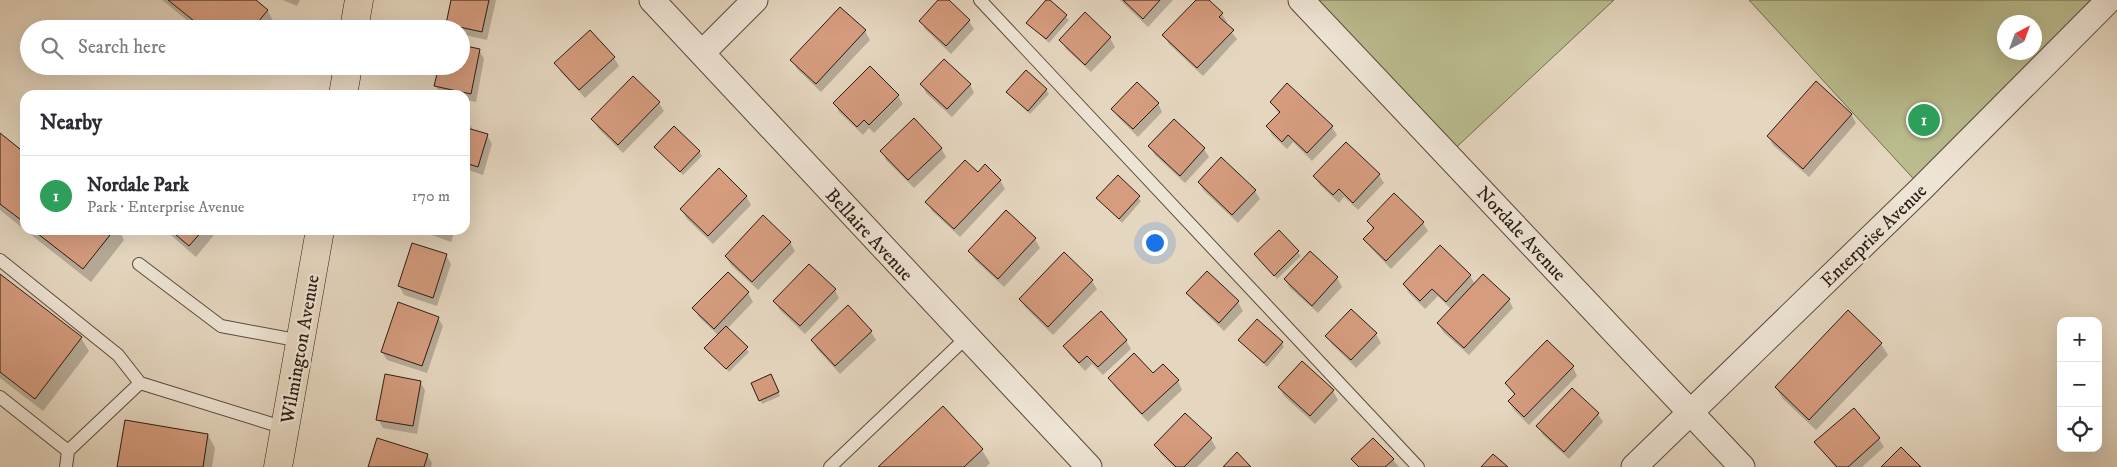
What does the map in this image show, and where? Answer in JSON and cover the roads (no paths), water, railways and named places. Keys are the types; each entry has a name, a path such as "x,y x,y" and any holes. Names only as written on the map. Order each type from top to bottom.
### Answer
{"main road":[{"path":"356,20 359,0"},
{"path":"344,90 346,75"},
{"name":"Wilmington Avenue","path":"278,467 319,235"}],"street":[{"name":"Bellaire Avenue","path":"652,0 1089,467"},
{"path":"702,54 755,0"},
{"name":"Nordale Avenue","path":"1301,0 1742,467"},
{"name":"Enterprise Avenue","path":"1634,467 1929,181 2109,0"}],"lane":[{"path":"980,0 1418,467"},
{"path":"0,260 118,355 140,383 285,428"},
{"path":"139,264 221,326 301,341"},
{"path":"830,467 967,337"},
{"path":"66,467 68,451 140,383"},
{"path":"0,397 68,451"}],"place":[{"name":"Nordale Park","path":"1924,120"}]}
